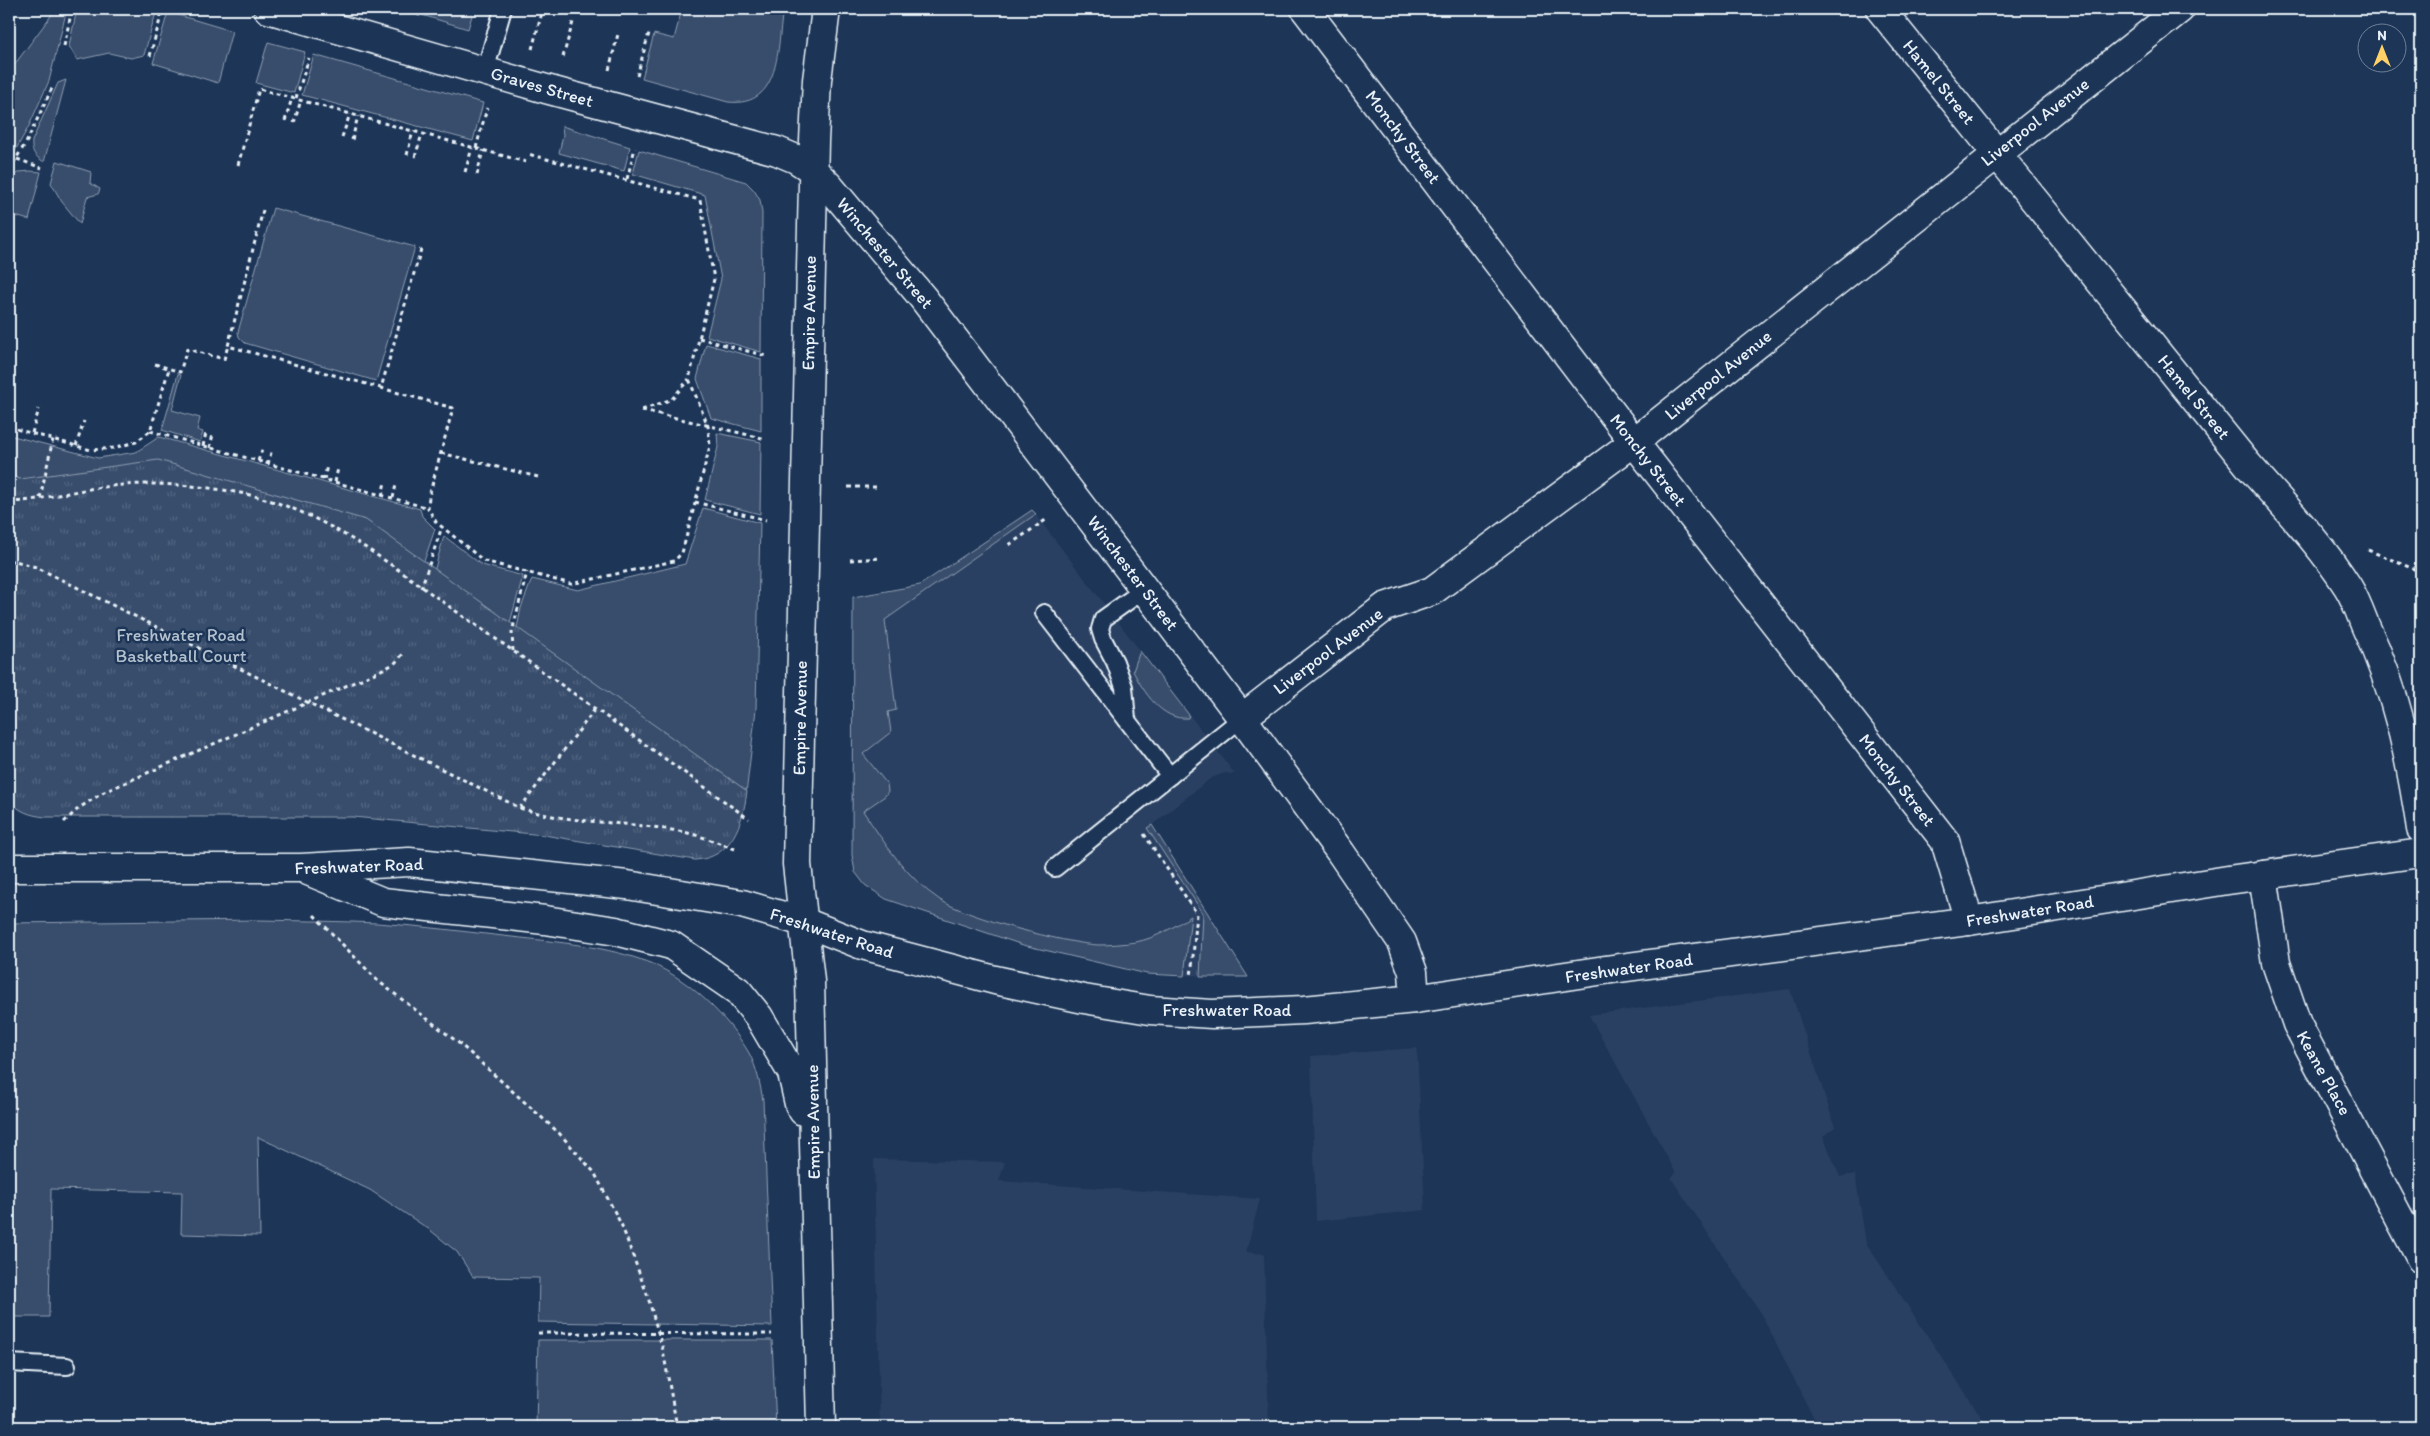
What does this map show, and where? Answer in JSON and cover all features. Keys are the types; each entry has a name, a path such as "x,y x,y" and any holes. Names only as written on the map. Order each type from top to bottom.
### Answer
{"street":[{"name":"Graves Street","path":"268,9 777,151 796,159 813,170"},
{"name":"Empire Avenue","path":"820,1427 810,980 797,864 813,170 817,80 826,9"},
{"name":"Monchy Street","path":"1305,9 1634,442 1945,842 1969,921"},
{"name":"Hamel Street","path":"1880,9 2249,466 2303,527 2348,588 2374,644 2394,698 2408,747 2421,829"},
{"name":"Liverpool Avenue","path":"1242,718 1385,607 1432,591 1634,442 1996,153 2180,9"},
{"name":"Winchester Street","path":"813,170 848,208 923,298 1145,589 1341,852 1402,942 1413,972 1415,998"},
{"name":"Freshwater Road","path":"9,868 301,868 409,862 505,870 627,885 742,904 804,922 862,944 995,980 1084,999 1150,1010 1212,1014 1258,1012 1415,998 1605,970 1969,921 2263,875 2421,853"},
{"path":"301,868 383,902 545,920 616,931 671,945 738,991 759,1016 792,1073 799,1104 813,1130"},
{"name":"Keane Place","path":"2263,875 2276,962 2297,1024 2421,1259"}],"lane":[{"path":"485,71 503,9"},
{"path":"1127,720 1124,687 1100,629 1103,619 1145,589"},
{"path":"1044,613 1170,776"},
{"path":"1055,868 1242,718"},
{"path":"9,1364 67,1366"}],"path":[{"path":"64,46 72,9"},
{"path":"150,56 164,9"},
{"path":"532,51 543,9"},
{"path":"562,60 573,22"},
{"path":"636,82 649,33"},
{"path":"608,74 618,34"},
{"path":"285,120 310,53"},
{"path":"9,170 40,116 53,86"},
{"path":"238,165 259,89 526,162"},
{"path":"294,123 301,100"},
{"path":"342,137 350,114"},
{"path":"465,172 485,115"},
{"path":"352,140 358,116"},
{"path":"407,155 413,131"},
{"path":"415,157 422,134"},
{"path":"477,175 483,150"},
{"path":"528,154 700,200 714,279 689,379 672,399 642,410 766,440"},
{"path":"627,179 633,156"},
{"path":"17,159 42,168"},
{"path":"155,364 180,372 186,349 224,359 263,210"},
{"path":"381,388 421,249"},
{"path":"699,338 766,356"},
{"path":"228,346 452,408 429,496 428,508 436,522 484,560 572,584 674,560 682,553 710,446 708,426 689,379"},
{"path":"9,427 90,450 114,448 136,442 150,431 169,369"},
{"path":"32,433 39,409"},
{"path":"76,446 84,422"},
{"path":"150,431 428,508"},
{"path":"203,446 206,433"},
{"path":"210,448 213,434"},
{"path":"40,498 53,440"},
{"path":"258,461 263,447"},
{"path":"268,464 272,449"},
{"path":"441,453 538,477"},
{"path":"324,480 328,465"},
{"path":"334,482 338,468"},
{"path":"382,496 385,482"},
{"path":"9,502 134,484 164,484 237,492 270,501 326,525 360,544 596,708 749,819"},
{"path":"393,498 396,485"},
{"path":"848,487 880,487"},
{"path":"695,502 766,520"},
{"path":"1009,545 1048,518"},
{"path":"421,588 442,527"},
{"path":"2362,547 2421,572"},
{"path":"850,560 881,558"},
{"path":"9,561 15,560 36,567 520,808 550,817 696,834 735,849"},
{"path":"513,651 512,632 527,572"},
{"path":"64,822 79,808 104,792 311,703 394,664 404,653"},
{"path":"520,808 596,708"},
{"path":"1142,832 1197,914 1190,983"},
{"path":"314,915 378,980 460,1044 559,1133 594,1172 622,1226 648,1297 658,1334 677,1427"},
{"path":"538,1333 772,1334"}],"shaded area":[{"path":"1032,510 1235,774 1225,773 1211,778 1152,825 1248,977 1147,974 1023,945 886,899 865,885 855,872 852,855 851,799 853,597 920,585"},
{"path":"1790,989 1835,1127 1823,1136 1840,1177 1855,1174 1866,1243 1988,1427 1818,1427 1761,1313 1671,1178 1676,1173 1589,1015"},
{"path":"1417,1048 1425,1210 1316,1221 1311,1056"},
{"path":"874,1159 1005,1162 999,1181 1260,1199 1246,1252 1264,1254 1269,1427 880,1427"}],"green space":[{"path":"56,9 67,9 49,81 29,126 9,162 9,72"},
{"path":"77,9 157,9 144,55 131,58 109,53 77,60 69,46"},
{"path":"424,9 474,9 468,29 422,15"},
{"path":"682,9 783,9 774,72 768,85 759,95 746,101 728,102 642,78 654,34 674,39"},
{"path":"168,12 232,31 218,83 153,63"},
{"path":"268,42 305,52 294,93 256,83"},
{"path":"314,55 483,103 473,141 302,95"},
{"path":"66,80 44,162 34,153 32,141 58,83"},
{"path":"562,126 630,147 624,171 559,153 563,135"},
{"path":"639,150 746,182 754,190 760,200 762,213 761,352 707,336 721,279 705,195 633,174"},
{"path":"57,161 91,172 90,183 100,189 98,194 87,197 80,224 62,202 51,183"},
{"path":"20,172 41,172 29,220 12,215 9,226 9,177"},
{"path":"273,208 415,247 376,381 245,343 239,337 238,332"},
{"path":"706,344 761,359 761,431 711,418 697,379"},
{"path":"178,374 181,375 172,410 200,418 197,430 203,432 200,442 162,430"},
{"path":"717,433 761,442 760,514 705,500 718,447"},
{"path":"9,435 98,458 136,452 159,437 420,509 422,516 435,529 418,579 9,496"},
{"name":"Freshwater Road Basketball Court","path":"158,460 366,520 747,791 739,826 727,846 708,858 695,860 544,835 353,817 45,817 29,814 21,810 9,800 9,475 20,479"},
{"path":"703,508 760,523 756,709 745,803 516,633 521,608 532,579 578,590 685,564"},
{"path":"1032,510 1036,514 885,620 896,710 888,712 891,732 863,754 887,784 888,791 885,796 863,811 897,860 928,891 954,907 994,922 1063,940 1102,945 1136,942 1151,938 1191,916 1184,976 1147,974 1023,945 886,899 865,885 855,872 852,855 853,597 920,585"},
{"path":"444,536 482,565 523,576 509,626 430,586"},
{"path":"1140,651 1189,715 1188,718 1179,718 1162,710 1142,687 1133,671"},
{"path":"1152,825 1248,977 1200,977 1203,913 1147,828"},
{"path":"260,920 394,924 582,945 617,952 650,963 665,970 693,989 719,1013 740,1039 752,1059 759,1082 763,1100 772,1326 538,1322 539,1278 473,1277 457,1252 430,1230 370,1190 258,1137 260,1236 181,1234 182,1192 51,1189 49,1317 9,1317 9,923"},
{"path":"538,1340 772,1340 776,1427 536,1427"}]}
